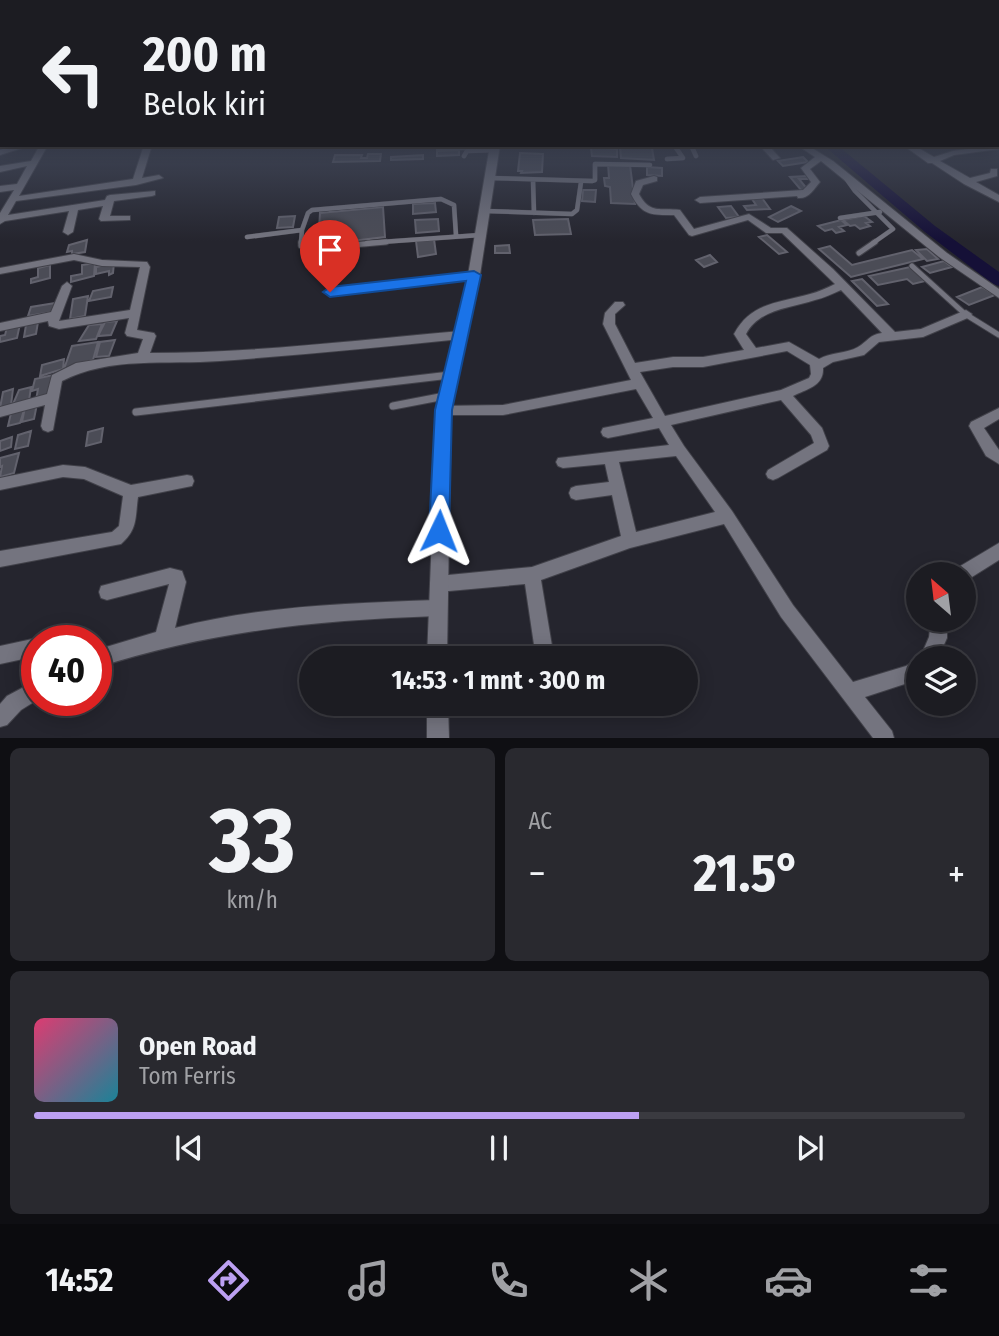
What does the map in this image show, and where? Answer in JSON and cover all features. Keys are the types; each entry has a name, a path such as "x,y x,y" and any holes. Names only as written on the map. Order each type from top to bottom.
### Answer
{"street":[{"path":"1,220 28,172"},
{"path":"136,182 139,172"},
{"path":"437,646 445,403 474,275 490,172"},
{"path":"774,203 807,192 816,182 809,172"},
{"path":"841,172 943,255 999,294"},
{"path":"951,172 999,199"},
{"path":"967,182 990,172"},
{"path":"13,199 159,178"},
{"path":"654,178 639,183 635,194 652,214 677,212 693,233 749,217 769,230 783,229 890,334"},
{"path":"112,185 104,219 127,218"},
{"path":"0,189 20,186"},
{"path":"700,200 807,192"},
{"path":"1,220 152,193"},
{"path":"68,232 74,208"},
{"path":"0,271 74,257 102,263 143,264 145,267 131,333 148,335 151,338 143,358"},
{"path":"753,353 740,334 747,323 779,304 808,299 843,285"},
{"path":"67,286 53,323 59,325 135,313"},
{"path":"619,305 611,310 609,324 661,421 727,516 787,611 885,737"},
{"path":"816,364 830,358 860,352 876,338 890,334 923,333 966,314"},
{"path":"0,327 55,315"},
{"path":"48,426 56,379 64,372 97,364 143,358 253,355 461,335"},
{"path":"632,369 673,362 703,362 789,346 816,364"},
{"path":"608,432 784,394 813,382 817,374 816,364"},
{"path":"445,403 503,410 639,383"},
{"path":"773,474 822,446 817,432 784,394"},
{"path":"0,412 53,398"},
{"path":"999,413 976,426 991,452 999,458"},
{"path":"563,462 679,450"},
{"path":"611,457 630,541"},
{"path":"0,484 50,472 76,471 131,492 187,481"},
{"path":"576,493 619,487"},
{"path":"0,559 116,538 126,530 131,492"},
{"path":"438,584 532,575 630,541 727,516"},
{"path":"976,566 999,551"},
{"path":"532,575 543,646"},
{"path":"107,593 176,577 178,582 163,640"},
{"path":"112,654 245,622 325,612 437,608"},
{"path":"0,654 21,650"},
{"path":"850,692 906,675"},
{"path":"0,718 21,699"},
{"path":"438,716 438,737"}],"lane":[{"path":"489,178 581,182 595,180 595,172"},
{"path":"844,175 855,192 880,212 892,227 892,232 859,253"},
{"path":"533,180 534,213"},
{"path":"485,211 575,213 581,182"},
{"path":"456,235 454,205 441,199 312,210 308,213 302,230 301,246 308,249 481,235"},
{"path":"840,218 880,212"},
{"path":"247,237 302,230"},
{"path":"912,266 966,314 990,332 999,335"},
{"path":"330,292 474,275"},
{"path":"136,412 452,374"},
{"path":"393,406 445,403"}],"building":[{"path":"609,172 631,172 635,204 611,203 610,187 605,186 604,178 609,178"},
{"path":"647,172 662,172 662,176 647,175"},
{"path":"807,176 810,179 799,179 808,190 801,190 790,177"},
{"path":"583,190 596,190 595,202 582,201"},
{"path":"762,198 770,209 747,210 744,206 756,205 752,199"},
{"path":"435,203 436,212 413,214 413,204"},
{"path":"731,206 739,217 726,218 718,207"},
{"path":"791,206 801,211 778,222 769,217"},
{"path":"383,207 385,237 318,245 320,213"},
{"path":"295,216 293,227 277,228 279,217"},
{"path":"864,216 872,222 866,223 870,226 860,229 843,220"},
{"path":"438,219 439,231 416,233 415,220"},
{"path":"568,219 571,234 535,235 533,220"},
{"path":"841,220 847,225 839,227 844,231 825,231 818,226"},
{"path":"767,235 787,252 779,254 759,237"},
{"path":"434,239 436,254 418,257 416,241"},
{"path":"87,240 85,252 67,252 69,245"},
{"path":"509,245 510,253 495,253 495,246"},
{"path":"357,246 356,255 309,259 310,250"},
{"path":"830,246 852,265 912,250 923,259 851,277 819,249"},
{"path":"927,249 938,259 927,261 916,250"},
{"path":"710,255 717,262 704,267 696,260"},
{"path":"944,261 952,267 930,273 922,267"},
{"path":"95,263 94,276 71,282 71,276 82,274 82,265"},
{"path":"114,263 113,273 109,275 109,271 96,274 96,267"},
{"path":"50,265 50,278 31,283 31,279 38,277 38,268"},
{"path":"910,267 929,280 913,284 907,279 878,285 869,276"},
{"path":"862,279 888,304 877,306 852,281"},
{"path":"113,287 111,297 89,301 93,291"},
{"path":"982,287 995,295 969,305 957,297"},
{"path":"88,296 85,316 70,319 73,299"},
{"path":"55,303 52,312 28,316 31,307"},
{"path":"117,321 111,335 98,336 105,322"},
{"path":"38,322 36,334 24,337 26,325"},
{"path":"20,324 17,338 0,342 0,336 5,335 7,327"},
{"path":"102,324 96,339 79,341 89,325"},
{"path":"115,340 109,356 96,357 100,342"},
{"path":"98,342 93,360 85,362 83,366 64,369 72,346"},
{"path":"64,359 63,369 40,376 42,365"},
{"path":"53,375 50,393 36,400 38,389 32,391 35,379"},
{"path":"31,387 29,401 13,404 19,390"},
{"path":"13,389 11,405 0,408 3,392"},
{"path":"37,404 34,419 22,422 25,407"},
{"path":"24,410 20,423 8,426 11,413"},
{"path":"103,428 101,442 86,446 88,432"},
{"path":"31,431 28,446 15,449 18,435"},
{"path":"12,437 11,447 0,451 0,441"},
{"path":"19,453 14,473 0,477 0,458"}],"waterway":[{"path":"862,172 930,229 999,280"}],"route":[{"path":"330,292 474,275 444,410 439,531"}]}
